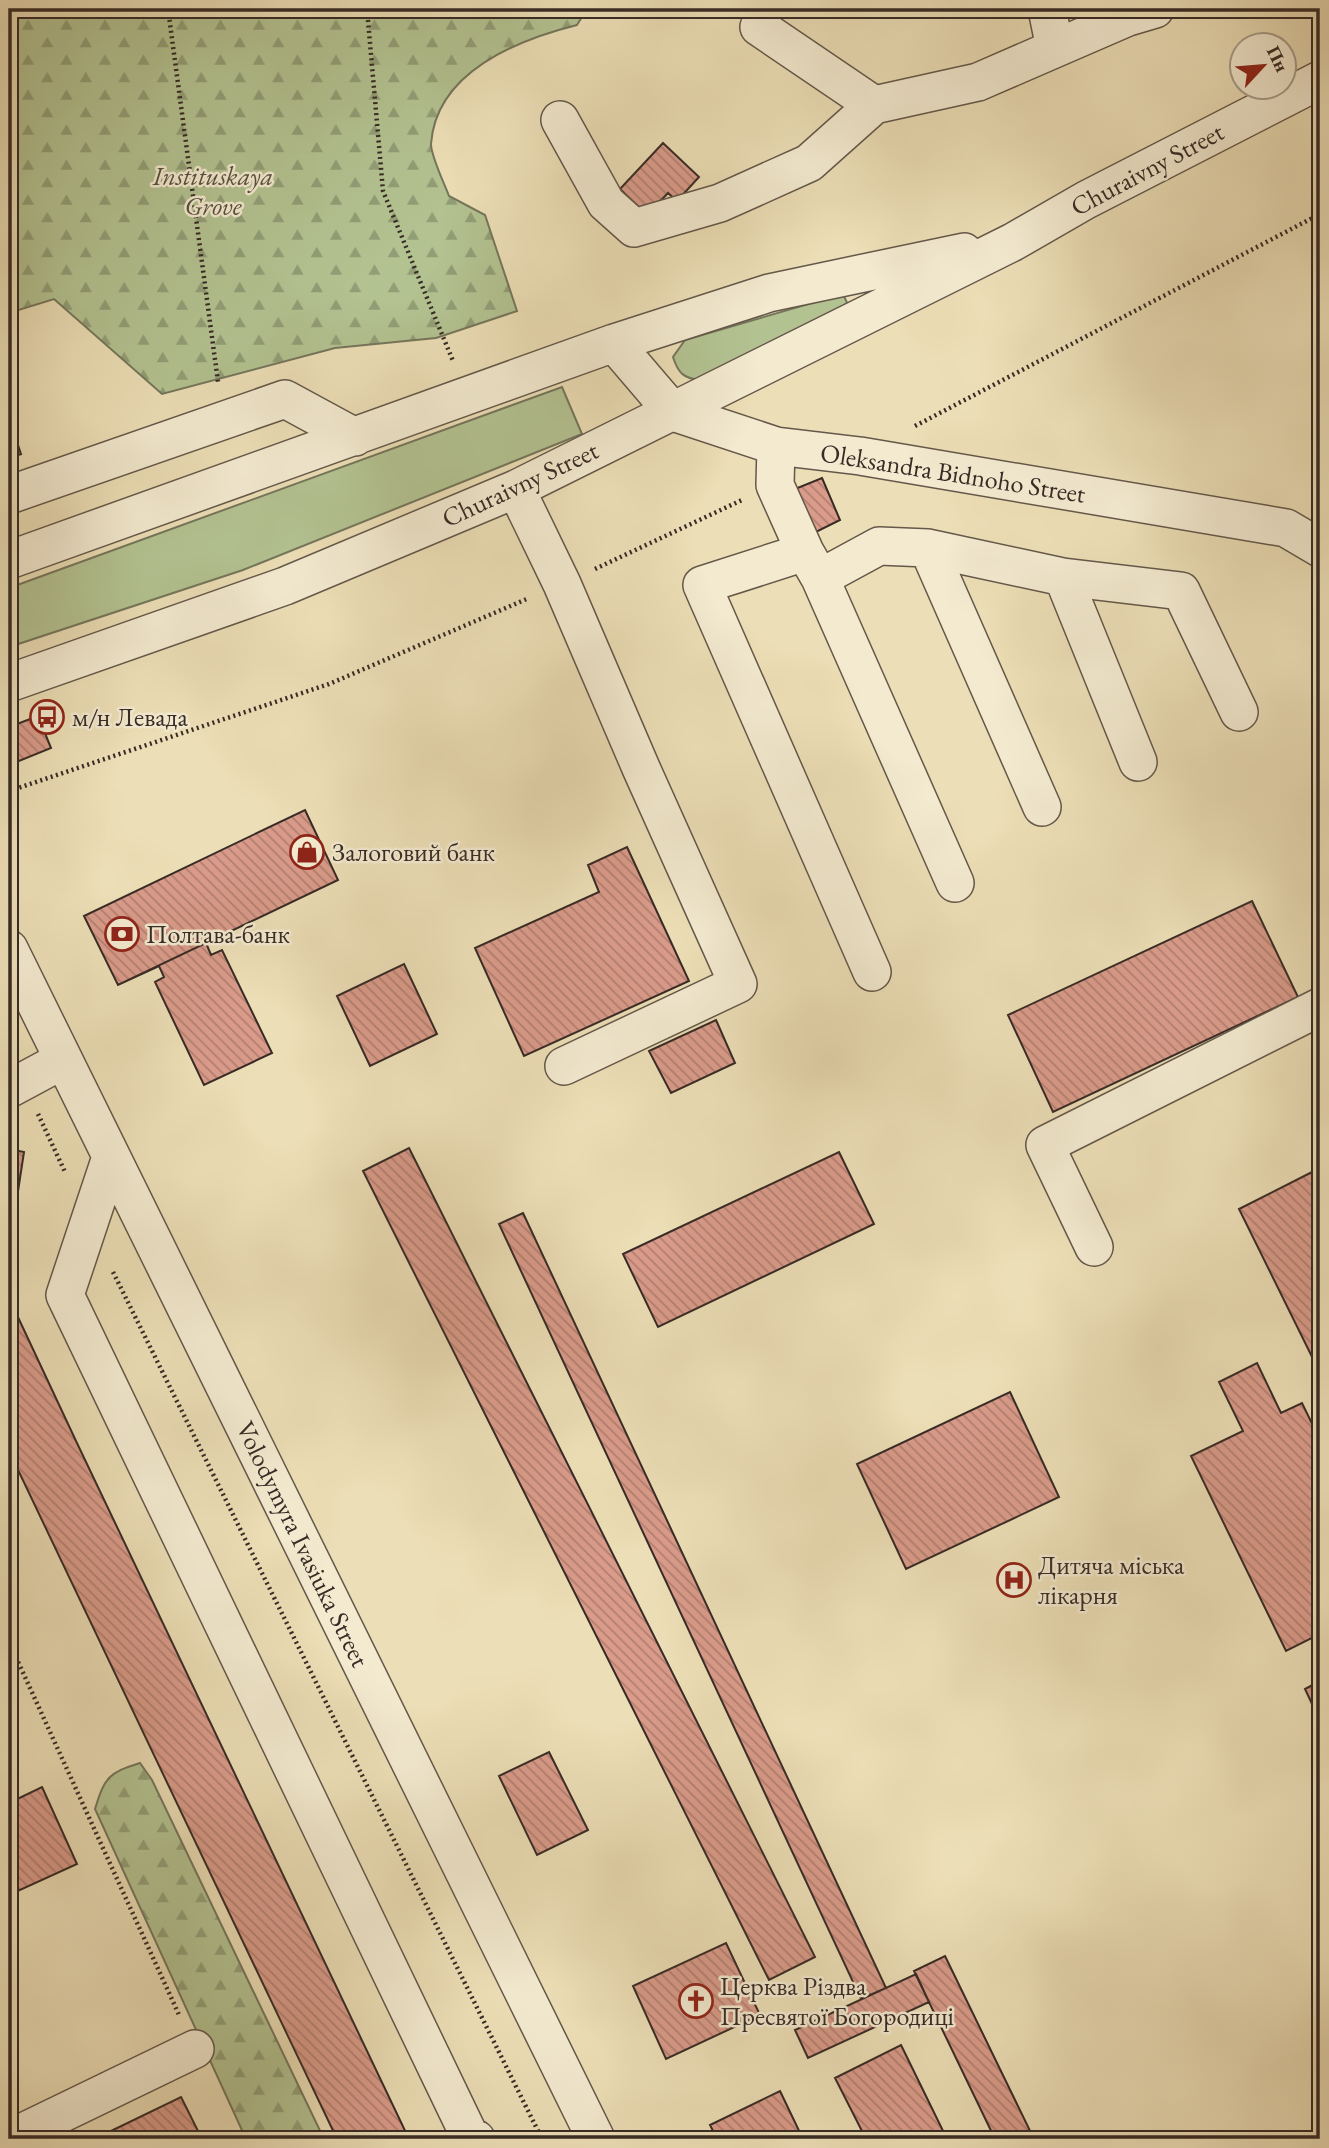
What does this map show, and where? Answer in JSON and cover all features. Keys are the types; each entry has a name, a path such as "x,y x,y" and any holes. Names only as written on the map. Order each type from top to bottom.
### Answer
{"street":[{"path":"1047,9 1055,48"},
{"path":"560,120 606,203 634,228 720,203 809,163 874,105 978,82 1128,17 1155,9"},
{"path":"759,27 874,105"},
{"name":"Churaivny Street","path":"9,682 285,586 516,489 1013,242 1086,200 1320,80"},
{"name":"Churaivny Street","path":"9,560 614,343 769,293 1013,242"},
{"path":"614,343 673,412"},
{"path":"9,495 285,400 355,437"},
{"name":"Oleksandra Bidnoho Street","path":"673,412 776,446 860,456 1286,528 1320,548"},
{"path":"776,446 775,485 955,883"},
{"path":"516,489 562,584 738,984 564,1066"},
{"path":"872,972 702,585 812,565 879,546 928,548 1063,577 1181,591 1239,712"},
{"path":"928,548 1042,807"},
{"path":"1063,577 1138,762"},
{"name":"Volodymyra Ivasiuka Street","path":"9,950 596,2139"},
{"path":"1094,1247 1045,1145 1320,1007"},
{"path":"16,1085 63,1060"},
{"path":"111,1157 65,1295 470,2137 475,2139"},
{"path":"9,2139 195,2049"}],"path":[{"path":"167,9 223,421"},
{"path":"367,9 383,191 467,397"},
{"path":"914,427 1318,215 1320,225"},
{"path":"9,791 329,684 562,584 775,485"},
{"path":"16,1085 88,1222"},
{"path":"113,1272 542,2139"},
{"path":"9,1642 195,2049"}],"green space":[{"name":"Іnstituskaya Grove","path":"9,9 587,9 577,25 530,40 483,63 447,97 436,119 431,144 435,162 449,196 485,215 517,311 436,338 335,348 162,394 54,299 9,313"},
{"path":"843,294 849,307 701,380 686,377 675,363 673,357 685,340"},
{"path":"562,387 582,434 243,570 9,647 9,588"},
{"path":"140,1763 152,1780 324,2139 246,2139 95,1809 109,1778"}],"building":[{"path":"663,143 699,177 677,201 668,193 647,215 620,189"},
{"path":"1320,404 1320,424 1313,408"},
{"path":"9,418 21,454 9,458"},
{"path":"822,478 840,520 810,535 790,491"},
{"path":"38,716 51,748 9,765 9,727"},
{"path":"305,810 338,880 118,985 84,916"},
{"path":"305,810 338,880 206,943 211,955 222,950 272,1053 204,1085 155,982 164,977 159,966 118,985 84,916"},
{"path":"627,847 689,981 524,1056 475,948 599,892 588,865"},
{"path":"1252,901 1298,997 1053,1112 1008,1015"},
{"path":"404,964 437,1034 370,1066 337,996"},
{"path":"716,1020 735,1063 671,1093 649,1051"},
{"path":"409,1148 815,1957 769,1980 363,1171"},
{"path":"9,1149 24,1152 9,1250"},
{"path":"839,1152 874,1224 658,1327 623,1254"},
{"path":"1320,1168 1320,1373 1239,1209"},
{"path":"523,1213 886,1988 861,1999 499,1224"},
{"path":"9,1298 409,2139 337,2139 9,1451"},
{"path":"1257,1363 1281,1413 1302,1403 1320,1440 1320,1634 1286,1651 1191,1456 1243,1431 1219,1382"},
{"path":"1010,1392 1059,1497 906,1569 857,1464"},
{"path":"1320,1681 1320,1721 1305,1689"},
{"path":"549,1752 588,1830 537,1855 499,1776"},
{"path":"42,1787 77,1864 9,1895 9,1803"},
{"name":"Церква Різдва Пресвятої Богородиці","path":"726,1943 760,2015 666,2059 633,1986"},
{"path":"945,1956 1034,2139 995,2139 914,1971"},
{"path":"916,1974 929,2002 808,2058 795,2030"},
{"path":"901,2045 947,2139 866,2139 835,2078"},
{"path":"780,2091 803,2139 717,2139 710,2125"},
{"path":"181,2097 202,2139 94,2139 111,2131"}],"place":[{"name":"м/н Левада","path":"47,717"},
{"name":"Залоговий банк","path":"307,852"},
{"name":"Полтава-банк","path":"122,934"},
{"name":"Дитяча міська лікарня","path":"1014,1580"},
{"name":"Церква Різдва Пресвятої Богородиці","path":"696,2001"}]}
